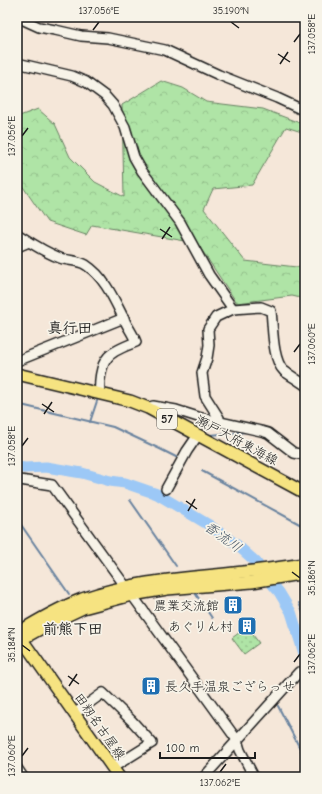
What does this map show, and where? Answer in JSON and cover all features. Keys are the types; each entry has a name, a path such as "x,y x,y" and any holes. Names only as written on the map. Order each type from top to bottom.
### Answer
{"main road":[{"name":"瀬戸大府東海線","path":"17,374 130,401 148,408 305,493"},
{"path":"129,591 262,580 305,564"},
{"path":"19,635 49,624 83,608 129,591 146,582 253,571 305,573"},
{"name":"田籾名古屋線","path":"19,635 119,777"}],"street":[{"path":"17,17 39,27 81,36 108,38 165,50 219,76 277,98 305,111"},
{"path":"17,63 66,74 86,82 105,96 113,105 125,127 134,157 142,171 180,222 208,275 233,309"},
{"path":"17,234 37,248 61,258 85,264 98,274 105,283 124,318 136,342 108,356 102,368 99,386 100,394"},
{"path":"17,247 29,242"},
{"path":"219,422 220,418 205,396 202,373 207,358 209,345 208,328 216,317 233,309 261,307 271,311 277,359 283,370 305,385"},
{"path":"17,361 124,318"},
{"path":"148,408 153,406 268,433 294,453 305,455"},
{"path":"166,489 187,451 198,435"},
{"path":"17,482 20,480 52,485 237,740 240,750 254,777"},
{"path":"204,777 299,672"},
{"path":"74,714 103,693 132,720 152,743 112,768"},
{"path":"17,768 23,777"}],"green space":[{"path":"161,81 183,88 206,102 263,109 305,125 305,133 286,127 252,185 213,189 204,209 245,261 305,268 305,299 292,296 237,303 197,243 92,225 86,235 47,222 17,178 17,117 38,109 55,124 70,157 95,182 124,197 122,105"},
{"path":"247,627 259,643 244,654 232,638"}],"waterway":[{"path":"90,422 97,401"},
{"path":"17,404 113,427 180,459"},
{"path":"209,435 248,432"},
{"name":"香流川","path":"17,467 46,467 82,473 110,481 125,483 157,494 209,525 237,545 256,562 279,592 291,612 305,657"},
{"path":"202,471 305,527"},
{"path":"164,499 169,491"},
{"path":"130,500 176,566"},
{"path":"17,519 69,594"},
{"path":"195,593 212,618"},
{"path":"299,603 305,618"},
{"path":"278,706 305,758"}],"place":[{"name":"農業交流館","path":"233,605"},
{"name":"あぐりん村","path":"247,626"},
{"name":"長久手温泉ござらっせ","path":"151,686"}],"district":[{"name":"真行田","path":"70,328"},
{"name":"前熊下田","path":"73,629"}]}
